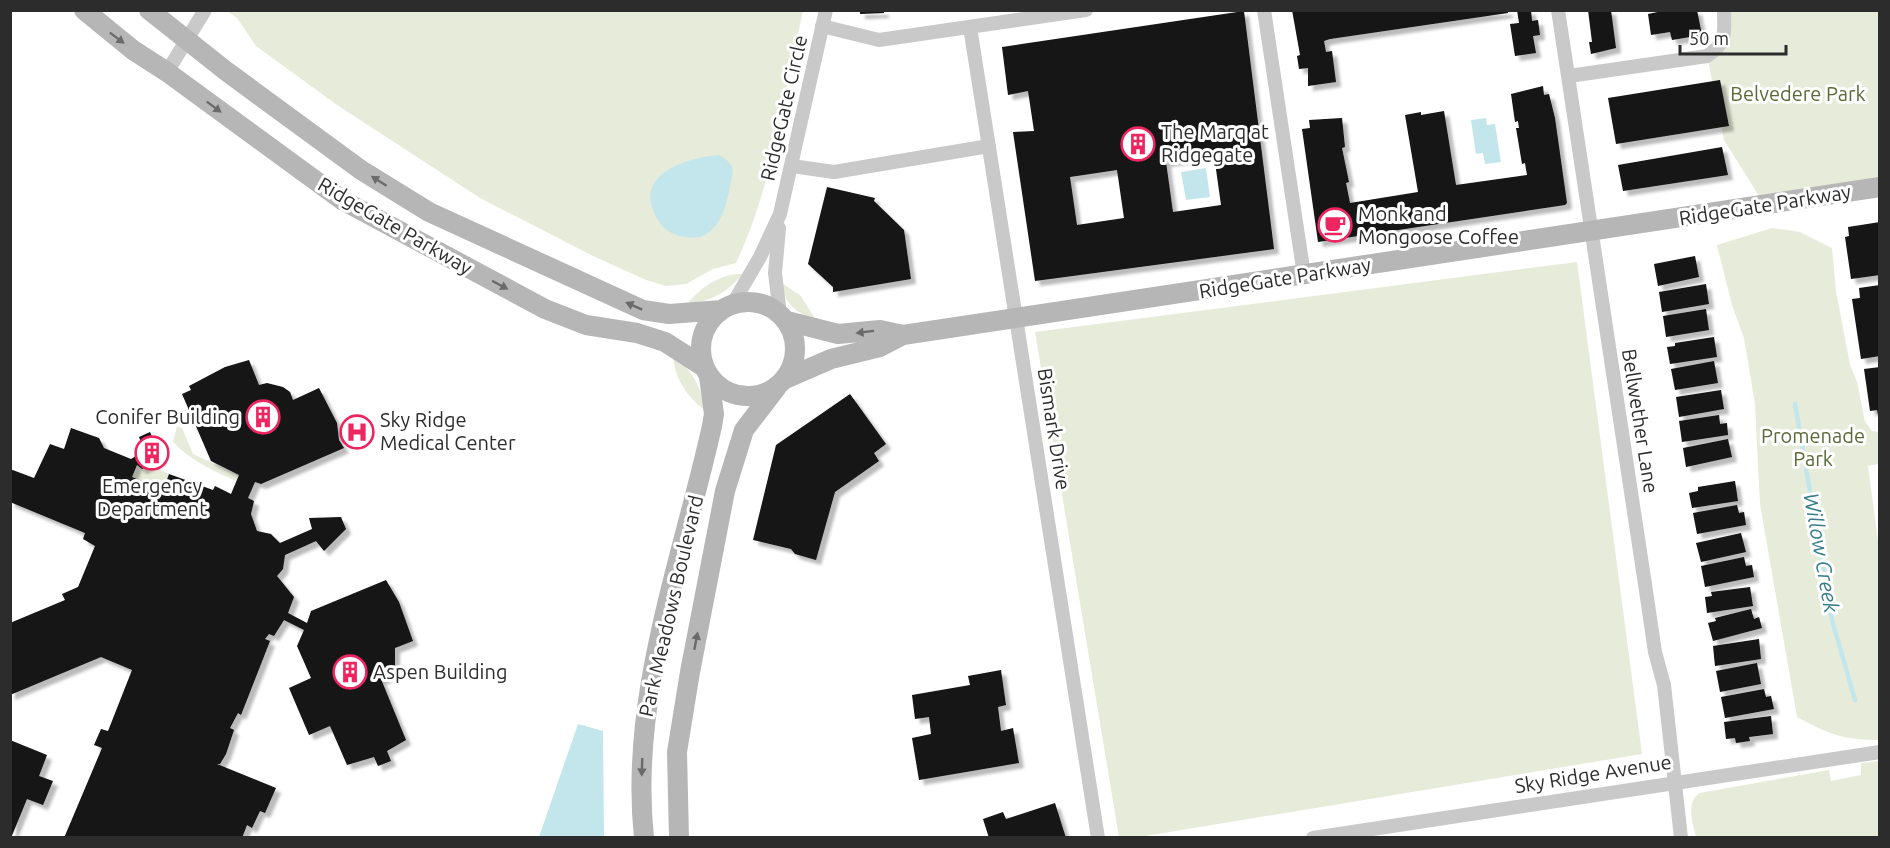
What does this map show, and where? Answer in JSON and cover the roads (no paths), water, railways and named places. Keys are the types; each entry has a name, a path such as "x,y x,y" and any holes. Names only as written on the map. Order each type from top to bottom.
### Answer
{"main road":[{"name":"RidgeGate Parkway","path":"84,10 133,50 168,72 342,200 545,309 586,325 637,333 665,342 707,372 717,385 736,395 757,396 831,359 880,346 903,335 1880,187"},
{"name":"RidgeGate Parkway","path":"149,10 187,42 361,170 429,212 643,310 669,314 754,302 765,305 783,318 838,333 880,330 903,335"},
{"path":"707,372 701,357 703,335 707,325 727,307"},
{"path":"781,383 791,369 796,348 783,318"},
{"name":"Park Meadows Boulevard","path":"644,837 641,783 644,723 662,635 712,426 714,414 707,372"},
{"name":"Park Meadows Boulevard","path":"679,837 678,744 725,491 744,430 781,383"}],"street":[{"path":"168,72 205,10"},
{"name":"RidgeGate Circle","path":"783,318 775,273 780,214 826,10"},
{"path":"822,26 879,40 1086,10"},
{"path":"1264,10 1304,275"},
{"name":"Bellwether Lane","path":"1558,10 1655,652 1664,685 1681,837"},
{"path":"1569,76 1707,56 1720,47 1724,39 1724,10"},
{"name":"Bismark Drive","path":"970,27 1098,837"},
{"path":"792,166 834,172 989,146"},
{"name":"RidgeGate Circle","path":"727,307 760,257 780,214"},
{"name":"Sky Ridge Avenue","path":"1313,837 1880,752"}],"water":[{"path":"1486,118 1487,125 1495,124 1501,162 1485,164 1483,153 1476,154 1471,120"},
{"path":"719,155 728,162 733,172 726,205 718,223 705,235 696,238 679,236 666,230 654,214 651,204 651,192 655,182 662,174 684,162"},
{"path":"1206,168 1210,197 1186,200 1181,172"},
{"path":"578,724 603,731 604,837 539,837"}],"waterway":[{"name":"Willow Creek","path":"1795,404 1832,620 1855,700"}],"tunnel":[{"path":"144,450 157,446"}],"place":[{"name":"The Marq at Ridgegate","path":"1138,144"},
{"name":"Monk and Mongoose Coffee","path":"1335,225"},
{"name":"Conifer Building","path":"263,417"},
{"name":"Sky Ridge Medical Center","path":"357,432"},
{"name":"Emergency Department","path":"152,453"},
{"name":"Aspen Building","path":"350,672"}],"park label":[{"name":"Belvedere Park","path":"1798,94"},
{"name":"Promenade Park","path":"1813,448"}]}
